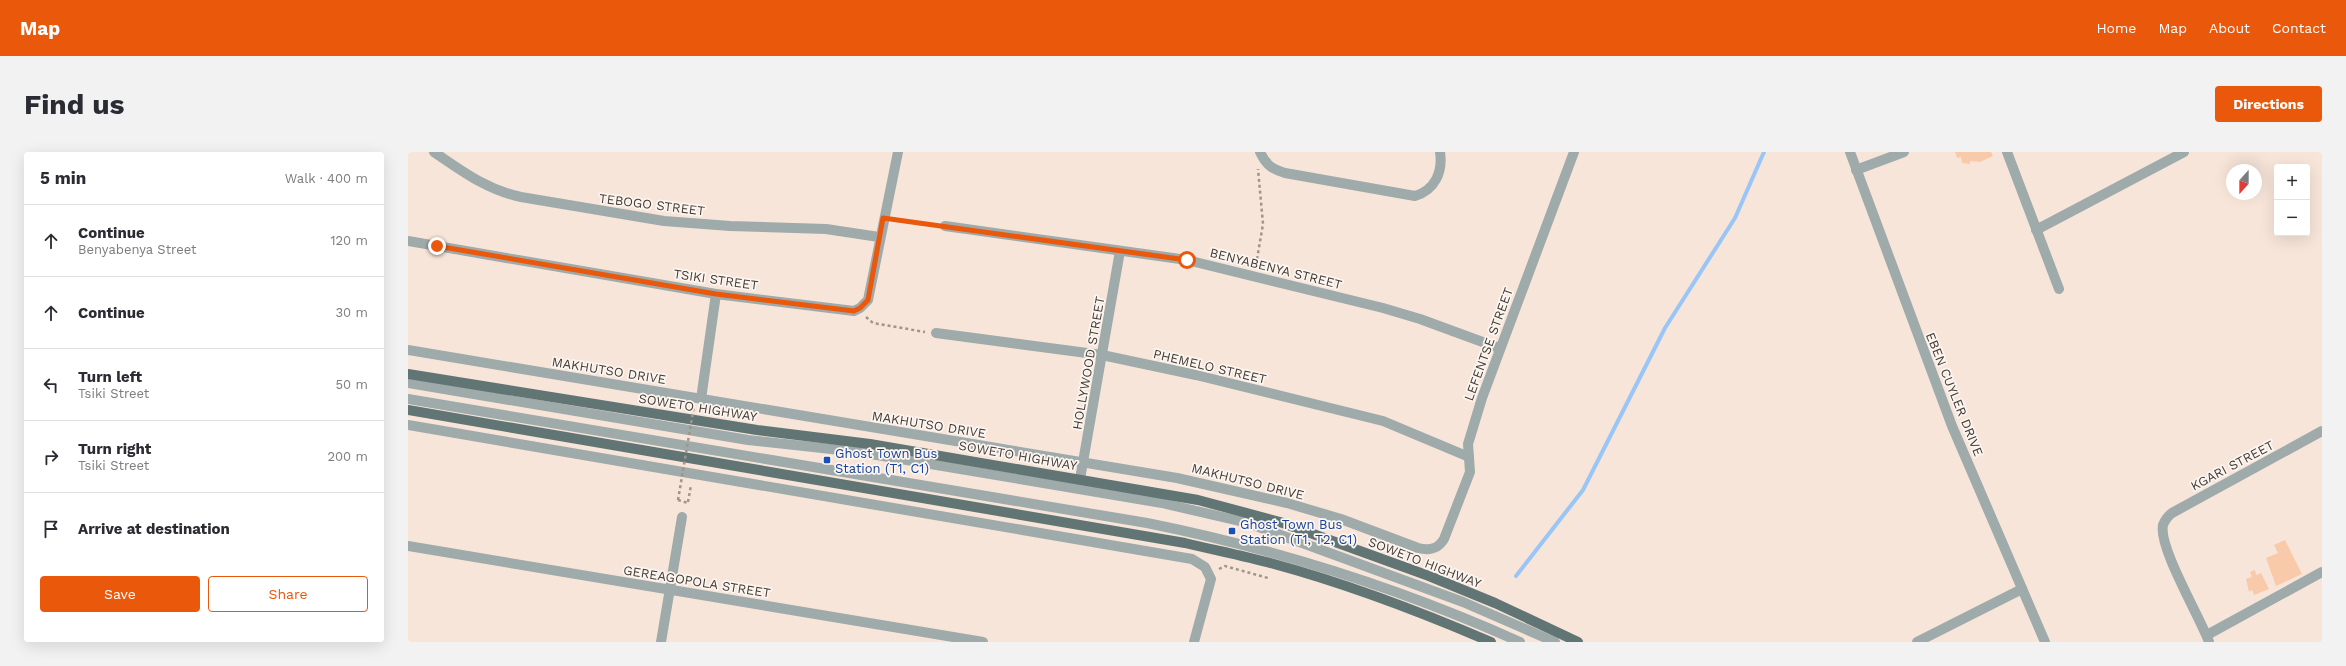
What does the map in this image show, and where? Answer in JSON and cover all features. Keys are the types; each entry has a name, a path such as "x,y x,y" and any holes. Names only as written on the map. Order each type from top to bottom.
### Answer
{"main road":[{"name":"SOWETO HIGHWAY","path":"408,374 758,430 870,444 1198,500 1280,522 1429,576 1495,603 1578,642"},
{"path":"408,410 1185,543 1273,564 1328,580 1440,620 1491,642"}],"street":[{"name":"TEBOGO STREET","path":"434,152 495,190 528,199 664,221 730,226 826,230 879,237"},
{"path":"857,310 868,300 879,237 898,152"},
{"path":"1260,152 1264,162 1272,169 1297,176 1415,196 1428,190 1437,178 1441,167 1440,152"},
{"name":"LEFENTSE STREET","path":"1438,547 1446,535 1468,477 1471,467 1468,444 1499,348 1574,152"},
{"name":"EBEN CUYLER DRIVE","path":"1850,152 1938,389 2045,642"},
{"path":"1856,170 1904,152"},
{"path":"2007,152 2059,289"},
{"path":"2036,230 2184,152"},
{"name":"BENYABENYA STREET","path":"945,226 1187,260 1255,275 1420,319 1499,348"},
{"name":"TSIKI STREET","path":"408,241 716,294 857,310"},
{"name":"HOLLYWOOD STREET","path":"1080,479 1120,251"},
{"path":"698,402 716,294"},
{"name":"PHEMELO STREET","path":"936,333 1102,355 1196,375 1383,420 1469,457"},
{"name":"MAKHUTSO DRIVE","path":"408,350 698,402 1084,462 1177,478 1287,503 1341,519 1418,548 1429,550 1438,547"},
{"name":"SOWETO HIGHWAY","path":"408,383 748,440 859,452 1162,503 1217,514 1248,523 1463,602 1555,642"},
{"path":"408,399 1147,523 1216,537 1367,580 1485,626 1520,642"},
{"path":"408,426 1192,559 1205,567 1210,574 1211,583 1194,642"},
{"name":"KGARI STREET","path":"2208,639 2169,555 2163,529 2165,520 2172,513 2322,432"},
{"path":"661,642 682,517"},
{"name":"GEREAGOPOLA STREET","path":"408,546 982,642"},
{"path":"2208,639 2322,572"},
{"path":"1918,642 2022,589"}],"path":[{"path":"1255,275 1263,224 1257,171 1264,162"},
{"path":"883,218 945,226"},
{"path":"857,310 873,323 936,333"},
{"path":"688,502 678,500 698,402"},
{"path":"688,507 690,495"},
{"path":"1210,574 1225,566 1268,578"}],"building":[{"path":"1955,152 1991,152 1993,156 1980,162 1970,161 1970,164 1962,163 1961,157 1957,158"},
{"path":"2285,540 2302,574 2276,586 2266,558 2278,553 2274,545"},
{"path":"2255,570 2256,575 2261,573 2269,589 2254,595 2252,590 2249,592 2246,579 2252,577 2250,572"}],"waterway":[{"path":"1516,576 1583,490 1665,328 1735,218 1764,152"}],"place":[{"name":"Ghost Town Bus Station (T1, C1)","path":"827,460"},
{"name":"Ghost Town Bus Station (T1, T2, C1)","path":"1232,531"}],"route":[{"path":"437,246 716,294 854,311 860,308 868,300 883,218 1120,251 1146,253 1187,260"}]}
